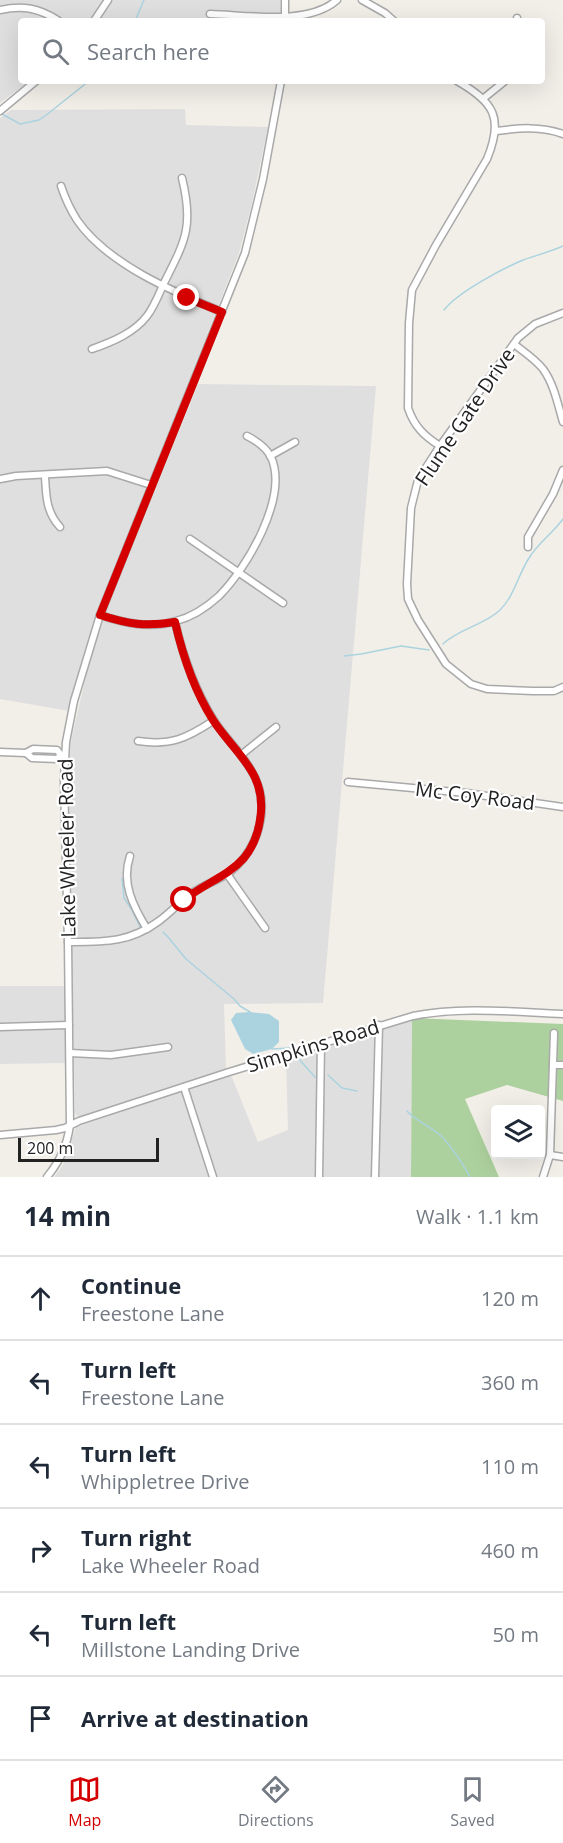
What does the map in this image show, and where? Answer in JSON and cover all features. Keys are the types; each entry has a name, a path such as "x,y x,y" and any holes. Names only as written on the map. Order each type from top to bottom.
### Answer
{"street":[{"path":"96,18 108,0"},
{"path":"285,0 285,18"},
{"path":"292,18 324,10 337,0"},
{"path":"362,0 390,18"},
{"path":"0,10 26,7 39,10 54,18"},
{"path":"210,14 270,18"},
{"path":"0,111 32,84"},
{"name":"Lake Wheeler Road","path":"47,1177 63,1152 70,1125 63,755 74,701 100,615 222,312 250,235 281,84"},
{"path":"440,446 428,438 412,421 408,408 409,323 412,291 436,244 488,159 493,145 496,131 493,114 484,98 462,84"},
{"path":"484,98 501,84"},
{"path":"496,131 531,128 563,134"},
{"path":"92,349 113,342 148,316 182,247 186,232 188,201 182,178"},
{"path":"61,186 78,220 93,238 124,262 162,286 222,312"},
{"name":"Flume Gate Drive","path":"563,313 535,324 525,331 440,446 418,480 411,508 407,584 408,599 418,620 446,664 471,684 487,689 533,691 554,691 563,687"},
{"path":"514,344 544,370 563,422"},
{"path":"100,615 139,625 175,622 190,616 211,602 238,572 263,527 274,496 276,475 270,456 256,441 247,436"},
{"path":"270,456 295,442"},
{"path":"528,547 528,537 553,494 563,470"},
{"path":"0,479 107,471 152,485"},
{"path":"45,476 46,503 53,520 60,527"},
{"path":"190,539 283,603"},
{"path":"68,942 120,940 147,930 195,891 228,873 250,850 257,834 262,802 257,780 242,755 213,721 189,672 175,622"},
{"path":"138,741 160,743 177,740 213,721"},
{"path":"242,755 276,727"},
{"path":"0,752 26,753 32,758 57,759 63,755"},
{"name":"Mc Coy Road","path":"348,782 466,793 563,807"},
{"path":"130,856 127,864 128,890 134,907 147,930"},
{"path":"228,873 265,928"},
{"name":"Simpkins Road","path":"0,1135 56,1130 379,1025 437,1011 563,1014"},
{"path":"0,1027 69,1024"},
{"path":"375,1177 379,1025"},
{"path":"543,1177 550,1155 554,1033"},
{"path":"319,1177 321,1044"},
{"path":"70,1053 111,1055 168,1047"},
{"path":"553,1065 563,1065"},
{"path":"184,1087 213,1177"},
{"path":"550,1155 563,1157"}],"shaded area":[{"path":"0,0 280,0 281,18 18,18 18,84 26,84 0,103"},
{"path":"185,109 186,125 268,127 239,253 97,614 69,711 0,699 0,118 11,110"},
{"path":"198,384 376,386 323,1003 224,1004 226,1070 82,1117 75,1113 68,775 71,741 89,663 107,609"},
{"path":"0,986 65,986 65,1063 0,1064"},
{"path":"412,1018 411,1177 54,1177 63,1165 76,1127 231,1075 258,1142 288,1130 286,1059"}],"green space":[{"path":"412,1018 563,1024 563,1101 507,1085 465,1099 499,1177 411,1177"}],"water":[{"path":"236,1013 269,1014 279,1021 279,1042 272,1049 253,1054 245,1049 231,1020"}],"waterway":[{"path":"136,18 144,0"},
{"path":"2,114 20,124 39,120 85,84"},
{"path":"444,310 459,296 492,275 523,260 563,246"},
{"path":"443,644 499,611 512,593 533,553 563,519"},
{"path":"344,656 401,646 429,650"},
{"path":"122,878 124,898 140,927"},
{"path":"163,932 186,959 250,1012"},
{"path":"272,1049 290,1048"},
{"path":"298,1058 315,1077 318,1077"},
{"path":"328,1075 342,1088 357,1091"},
{"path":"407,1111 444,1139 470,1177"}],"route":[{"path":"184,900 195,891 228,873 250,850 257,834 261,813 262,802 257,780 242,755 213,721 201,698 189,672 175,622 139,625 100,615 222,312 187,298"}]}
